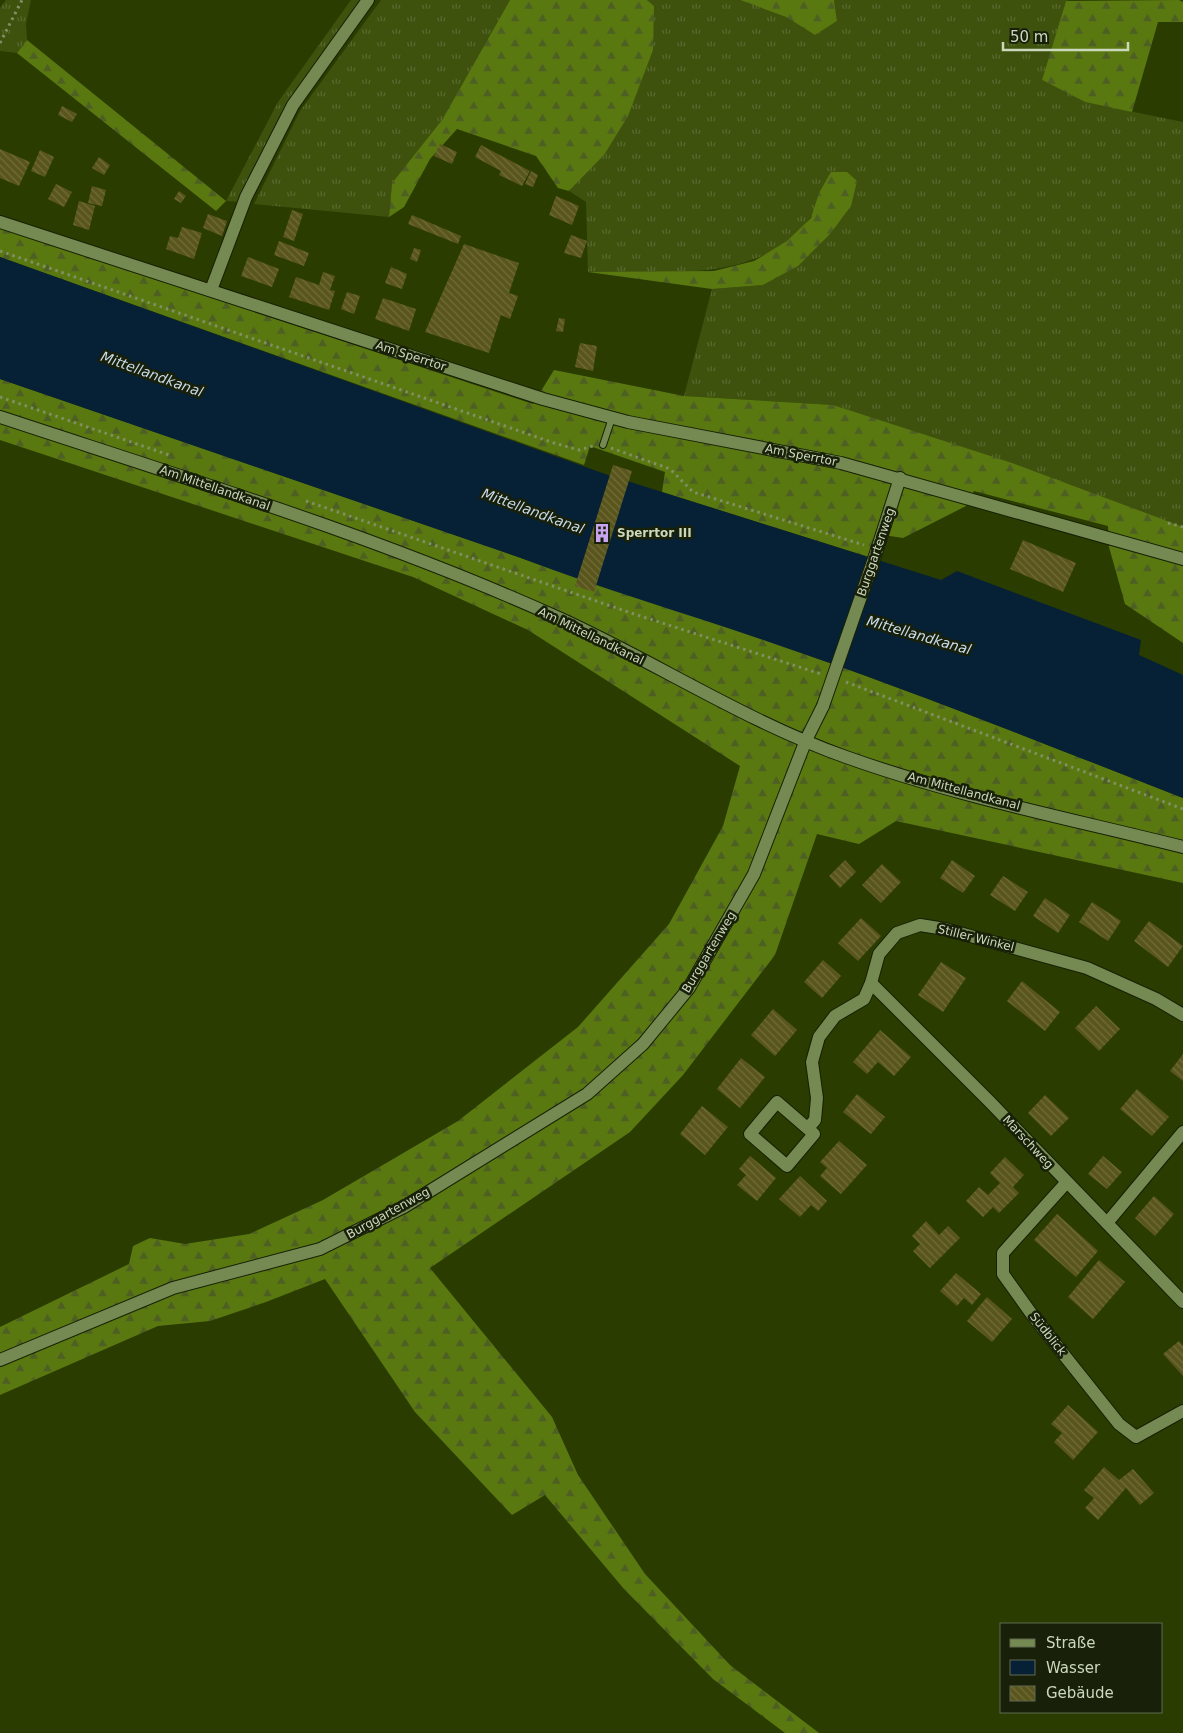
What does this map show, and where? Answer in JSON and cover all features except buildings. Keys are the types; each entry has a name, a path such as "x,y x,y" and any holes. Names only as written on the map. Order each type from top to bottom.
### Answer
{"street":[{"path":"211,290 246,198 293,105 368,0"},
{"name":"Am Sperrtor","path":"0,222 543,400 612,418 840,463 900,478"},
{"name":"Am Mittellandkanal","path":"0,417 211,486 417,560 561,619 762,721 844,756 941,786 1183,847"},
{"path":"900,478 1183,559"},
{"name":"Burggartenweg","path":"0,1360 173,1288 320,1250 404,1207 587,1094 643,1044 689,988 754,874 806,740 823,706 874,550 900,478"},
{"name":"Stiller Winkel","path":"808,1128 814,1120 817,1098 812,1062 819,1038 835,1016 864,999 871,983 879,954 897,933 920,925 945,929 1087,968 1156,999 1183,1015"},
{"name":"Marschweg","path":"871,983 990,1102 1066,1183 1183,1302"},
{"name":"Stiller Winkel","path":"777,1102 808,1128 814,1134 787,1166 750,1134 777,1102"},
{"path":"1107,1223 1183,1132"},
{"name":"Südblick","path":"1066,1183 1004,1252 1003,1274 1033,1316 1118,1424 1136,1437 1183,1411"}],"lane":[{"path":"603,445 612,418"}],"path":[{"path":"0,43 22,0"},
{"path":"0,251 554,443 579,450 603,445 670,469 693,492 874,550"},
{"path":"1168,523 1183,527"},
{"path":"423,540 631,613 827,676"},
{"path":"836,679 874,691 1183,809"}],"green space":[{"path":"6,0 31,0 26,24 27,40 17,53 0,51 0,8"},
{"path":"351,0 366,0 290,106 240,202 226,201 278,102"},
{"path":"381,0 510,0 442,120 392,183 389,217 254,204 300,111"},
{"path":"510,0 647,0 654,6 653,50 628,116 604,155 569,191 558,188 536,156 457,129 430,159 404,207 389,217 392,183 442,120"},
{"path":"647,0 740,0 786,17 815,35 837,21 834,0 1070,0 1066,1 1042,80 1085,102 1183,122 1183,527 833,405 684,396 712,289 763,285 798,266 814,212 789,240 765,255 737,264 708,270 677,272 588,272 586,202 569,191 604,155 654,6"},
{"path":"740,0 834,0 837,21 815,35 786,17"},
{"path":"1179,0 1183,2 1183,22 1158,22 1132,112 1085,102 1042,80 1066,1"},
{"path":"27,40 226,201 216,211 17,53"},
{"path":"831,172 847,172 857,181 851,206 830,234 798,266 763,285 712,289 588,272 714,271 754,261 787,241 811,218 819,193"},
{"path":"0,228 533,404 554,370 684,396 833,405 1015,464 1183,527 1183,643 1125,604 1109,547 1108,526 974,491 966,506 903,538 877,534 869,557 662,492 665,472 590,446 584,465 0,257"},
{"path":"0,379 565,574 826,661 1183,798 1183,883 896,821 859,844 817,834 775,955 683,1075 630,1132 430,1268 552,1417 578,1475 645,1574 730,1665 819,1733 785,1733 713,1679 624,1589 545,1495 512,1515 415,1412 325,1279 210,1321 158,1326 0,1395 0,1327 129,1264 133,1246 150,1238 185,1244 249,1234 323,1200 458,1121 578,1027 669,924 723,826 740,766 528,630 413,577 0,440"}],"water":[{"name":"Mittellandkanal","path":"0,257 605,474 941,580 957,571 1141,640 1139,655 1183,675 1183,798 979,718 824,661 584,581 0,379"}],"place":[{"name":"Sperrtor III","path":"602,533"}]}
